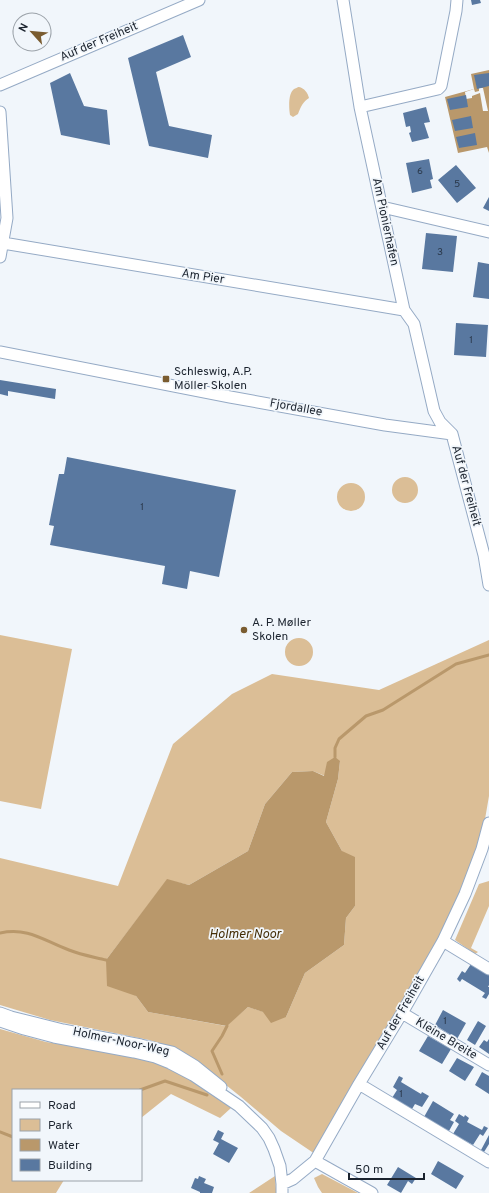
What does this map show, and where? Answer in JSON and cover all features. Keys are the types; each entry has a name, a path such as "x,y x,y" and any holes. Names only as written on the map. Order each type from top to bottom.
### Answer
{"street":[{"name":"Auf der Freiheit","path":"0,85 199,0"},
{"name":"Am Pionierhafen","path":"343,0 360,107 404,310 414,324 434,411 440,422 452,434"},
{"path":"360,107 441,86 457,0"},
{"path":"0,112 7,218 0,257"},
{"path":"382,207 489,232"},
{"name":"Am Pier","path":"3,243 404,310"},
{"name":"Fjordallee","path":"0,352 385,425 452,434"},
{"name":"Auf der Freiheit","path":"452,434 484,555 489,585"},
{"name":"Auf der Freiheit","path":"282,1188 315,1161 443,941 486,850 489,823"},
{"path":"443,941 489,969"},
{"name":"Holmer-Noor-Weg","path":"0,1013 62,1030 141,1044 172,1052 195,1066 220,1085 228,1098"},
{"name":"Kleine Breite","path":"402,1013 489,1065"},
{"name":"Holmer-Noor-Weg","path":"0,1021 54,1037 156,1057 193,1075 239,1106 262,1128 269,1138 280,1166 282,1188"},
{"path":"359,1084 489,1162"},
{"path":"315,1161 372,1193"}],"green space":[{"path":"299,87 306,91 309,98 302,104 298,114 293,117 290,115 289,106 291,92"},
{"path":"405,477 414,481 418,490 414,499 405,503 396,499 392,490 396,481"},
{"path":"351,483 361,487 365,497 361,507 351,511 341,507 337,497 341,487"},
{"path":"0,635 72,649 41,809 0,801"},
{"path":"299,638 309,642 313,652 309,662 299,666 289,662 285,652 289,642"},
{"path":"489,640 489,796 484,825 471,870 439,943 315,1154 281,1131 191,1057 172,1047 149,1040 50,1020 0,1005 0,858 118,886 173,744 232,694 272,674 379,690","holes":["340,761 338,779 326,822 342,851 355,906 346,918 344,945 305,973 286,1017 248,1007 226,1026 148,1012 106,960 167,880 189,885 248,851 265,804 292,772 313,771 325,776"]},
{"path":"489,881 489,906 471,948 478,952 475,954 455,940 479,884"},
{"path":"0,1029 46,1042 102,1050 168,1065 192,1078 231,1108 220,1118 171,1094 142,1117 142,1089 12,1089 12,1181 63,1181 56,1193 0,1193"},
{"path":"322,1174 358,1193 322,1193 314,1178"},
{"path":"275,1176 276,1193 249,1193"}],"water":[{"path":"489,70 489,153 487,147 458,153 445,97 474,89 471,74"},
{"name":"Holmer Noor","path":"335,757 340,761 338,779 326,822 342,851 355,857 355,906 346,918 344,945 305,973 286,1017 271,1023 263,1012 248,1007 227,1026 148,1012 136,996 107,986 106,960 167,879 189,885 248,851 265,804 292,772 313,771 324,776 327,762"}],"pier":[{"path":"479,88 483,88 488,111 483,111 480,93 472,96 472,98 466,99 465,92 474,89 475,92 479,91"}],"building":[{"path":"471,0 480,0 481,3 472,5"},
{"path":"183,35 191,57 156,72 169,126 212,135 208,158 149,146 128,58"},
{"path":"70,73 84,106 107,110 110,145 61,135 50,83"},
{"path":"489,73 489,86 477,89 474,75"},
{"path":"466,95 468,107 450,110 447,99"},
{"path":"426,107 430,122 424,123 429,138 412,142 409,133 411,132 410,126 406,127 403,113"},
{"path":"471,116 473,128 455,131 452,120"},
{"path":"475,133 477,145 459,148 456,137"},
{"path":"429,159 433,179 430,180 432,188 412,193 406,163"},
{"path":"456,165 476,188 457,203 438,180"},
{"path":"489,197 489,211 483,208"},
{"path":"426,233 457,236 453,272 422,269"},
{"path":"478,262 489,264 489,299 473,297"},
{"path":"456,323 488,325 486,357 454,355"},
{"path":"0,380 56,389 55,399 8,391 8,396 0,394"},
{"path":"67,457 236,490 219,577 190,571 187,589 162,584 165,566 50,545 54,526 49,525 59,474 64,474"},
{"path":"471,964 489,974 489,994 486,999 482,997 485,993 462,979 460,982 457,979 462,971 465,973"},
{"path":"443,1010 466,1023 457,1039 435,1025"},
{"path":"478,1021 486,1026 475,1045 467,1040"},
{"path":"428,1036 451,1049 442,1064 419,1051"},
{"path":"489,1039 489,1054 479,1047 484,1040 487,1042"},
{"path":"457,1058 474,1067 465,1081 449,1071"},
{"path":"482,1072 489,1076 489,1094 475,1085"},
{"path":"399,1076 403,1078 401,1082 421,1094 422,1092 429,1096 422,1107 415,1104 412,1109 392,1098 397,1090 393,1087"},
{"path":"433,1101 454,1114 450,1120 454,1122 449,1131 424,1117"},
{"path":"459,1114 464,1117 465,1115 469,1118 467,1122 482,1130 484,1126 488,1128 483,1136 480,1134 473,1145 453,1134 459,1124 455,1121"},
{"path":"218,1130 224,1133 221,1139 238,1148 229,1163 213,1154 219,1143 213,1140"},
{"path":"489,1135 489,1144 484,1152 481,1150"},
{"path":"438,1161 464,1176 456,1189 431,1174"},
{"path":"398,1167 416,1178 412,1184 408,1181 401,1193 387,1185"},
{"path":"199,1176 206,1179 204,1183 214,1187 212,1193 200,1193 191,1188 195,1178 198,1179"}],"waterway":[{"path":"335,757 335,748 339,739 366,716 383,710 456,664 489,655"},
{"path":"0,933 28,933 74,952 106,960"},
{"path":"222,1074 212,1051 227,1026"},
{"path":"142,1089 165,1081 207,1095"},
{"path":"0,1132 12,1137"}],"place":[{"name":"Schleswig, A.P. Möller Skolen","path":"166,379"},
{"name":"A. P. Møller Skolen","path":"244,630"}]}
